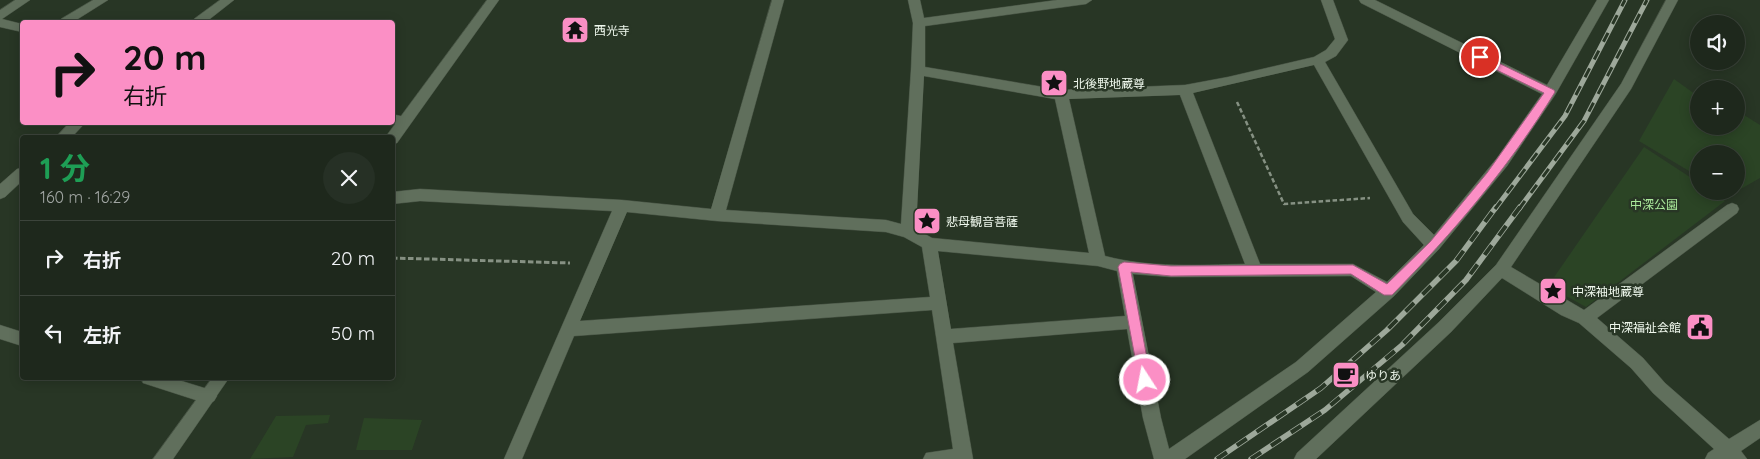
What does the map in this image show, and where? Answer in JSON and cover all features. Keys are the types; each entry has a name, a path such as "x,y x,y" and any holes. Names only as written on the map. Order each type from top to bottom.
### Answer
{"street":[{"path":"0,16 24,0"},
{"path":"68,20 102,0"},
{"path":"201,20 228,0"},
{"path":"393,135 398,120 493,0"},
{"path":"717,215 778,0"},
{"path":"908,232 918,70 919,24 914,0"},
{"path":"919,24 1086,0"},
{"path":"918,70 1061,95 1184,90 1228,82 1318,60 1331,53 1342,40 1327,0"},
{"path":"1365,0 1550,92"},
{"path":"1170,459 1302,367 1388,291 1434,245 1502,162 1550,92 1603,0"},
{"path":"1303,459 1445,327 1501,270 1626,86 1672,0"},
{"path":"0,23 20,28"},
{"path":"1318,60 1408,218 1434,245"},
{"path":"1184,90 1255,270"},
{"path":"1061,95 1098,260"},
{"path":"65,135 75,125"},
{"path":"0,194 20,175"},
{"path":"395,198 420,195 622,206 717,215 886,226 908,232 928,244 1098,260 1124,267 1171,271 1353,270 1388,291"},
{"path":"514,459 622,206"},
{"path":"1585,318 1732,208"},
{"path":"928,244 963,457 932,459"},
{"path":"1124,267 1152,418 1163,459"},
{"path":"1501,270 1567,310 1585,318 1638,363 1659,388 1726,456 1760,428"},
{"path":"571,329 938,302"},
{"path":"943,337 1133,322"},
{"path":"0,332 20,338"},
{"path":"156,380 208,396"},
{"path":"162,459 220,380"}],"path":[{"path":"1228,82 1284,204 1396,196"},
{"path":"395,258 598,263"}],"green space":[{"path":"1674,79 1690,91 1690,135 1745,135 1745,116 1760,125 1760,178 1745,186 1745,145 1690,145 1690,172 1639,141"},
{"name":"中深公園","path":"1644,147 1690,177 1690,200 1725,201 1586,307 1548,286"},
{"path":"330,415 328,423 306,425 293,457 250,459 276,416"},
{"path":"364,418 422,420 412,450 356,450"}],"railway":[{"path":"1495,209 1565,116 1625,0"},
{"path":"1519,209 1584,121 1647,0"},
{"path":"1217,459 1321,388 1387,330 1456,261 1496,207"},
{"path":"1251,459 1325,410 1402,345 1466,280 1520,207"}],"place":[{"name":"西光寺","path":"575,30"},
{"name":"北後野地蔵尊","path":"1054,83"},
{"name":"悲母観音菩薩","path":"927,221"},
{"name":"中深袖地蔵尊","path":"1553,291"},
{"name":"中深福祉会館","path":"1700,327"},
{"name":"ゆりあ","path":"1346,375"}],"route":[{"path":"1145,380 1124,267 1171,271 1353,270 1388,291 1434,245 1502,162 1550,92 1480,57"}]}
